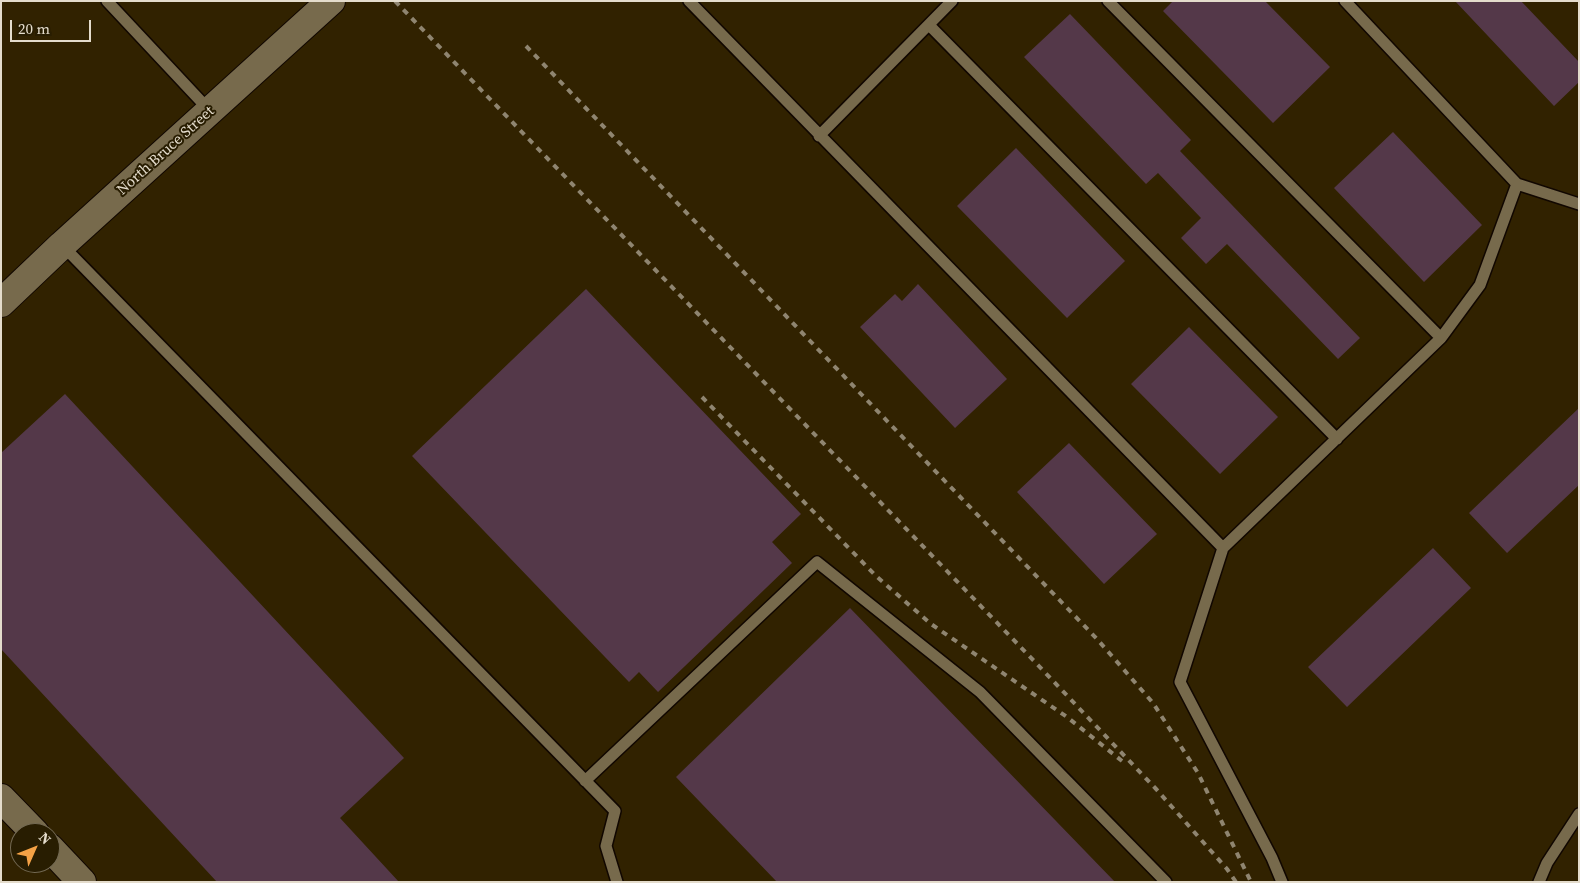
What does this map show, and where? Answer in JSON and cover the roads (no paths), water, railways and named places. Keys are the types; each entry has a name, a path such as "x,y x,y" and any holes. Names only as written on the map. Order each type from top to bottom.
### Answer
{"street":[{"name":"North Bruce Street","path":"1,303 62,245 331,1"},
{"path":"1,798 25,823"},
{"path":"60,859 82,882"}],"lane":[{"path":"106,1 210,111"},
{"path":"689,1 1223,548"},
{"path":"819,136 952,1"},
{"path":"1108,1 1441,338"},
{"path":"1345,1 1517,184 1579,204"},
{"path":"929,25 1337,439"},
{"path":"1282,882 1272,858 1180,682 1223,548 1441,338 1480,285 1517,184"},
{"path":"62,245 615,812 606,846 617,882"},
{"path":"586,782 817,562 980,692 1166,882"},
{"path":"1539,882 1547,863 1579,814"}],"railway":[{"path":"395,1 1036,663 1157,790 1227,869 1236,882"},
{"path":"526,46 1097,639 1153,703 1198,773 1251,882"},
{"path":"702,397 876,576 931,624 1067,717 1122,761"}]}
